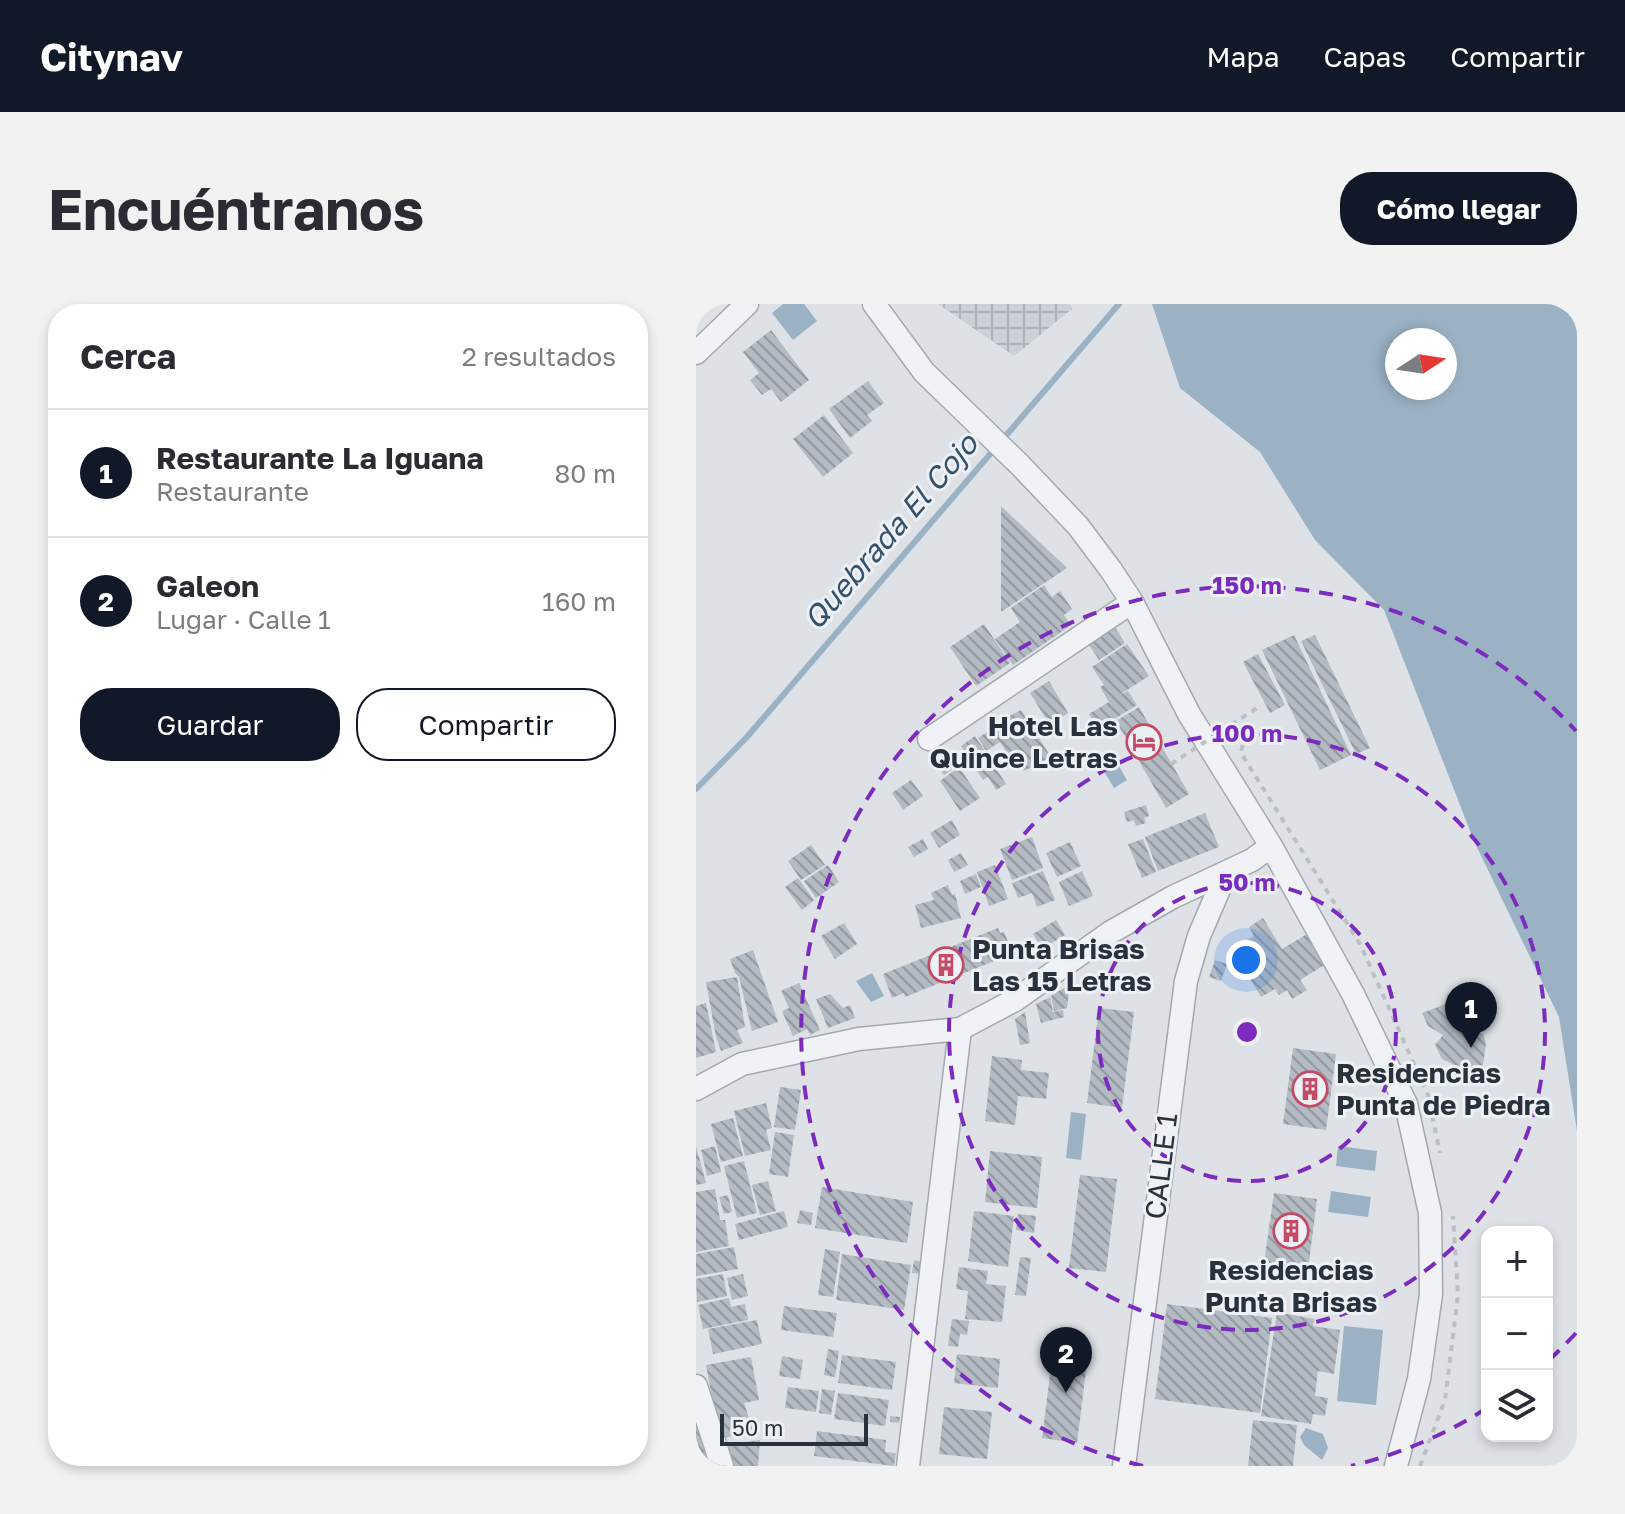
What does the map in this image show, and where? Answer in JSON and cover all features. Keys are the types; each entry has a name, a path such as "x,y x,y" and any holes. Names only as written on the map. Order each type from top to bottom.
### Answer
{"street":[{"path":"696,353 747,304"},
{"path":"874,304 924,372 1078,526 1111,570 1132,602 1189,714 1271,846 1353,994 1406,1104 1430,1213 1431,1294 1419,1379 1396,1466"},
{"path":"929,739 1132,602"},
{"path":"696,1089 742,1064 859,1039 960,1029 1015,1000 1111,932 1173,897 1226,873 1271,846"},
{"name":"CALLE 1","path":"1124,1466 1186,981 1199,936 1226,873"},
{"path":"908,1466 960,1029"},
{"path":"696,1386 722,1466"}],"path":[{"path":"1171,764 1260,706"},
{"path":"1232,724 1243,742"}],"shaded area":[{"path":"938,304 1070,304 1072,309 1014,356"}],"water":[{"path":"783,304 804,304 817,321 793,340 772,313"},
{"path":"1152,304 1577,304 1577,1131 1559,1017 1474,841 1384,610 1315,540 1260,452 1180,388"},
{"path":"1111,752 1127,780 1114,788 1098,761"},
{"path":"872,973 884,996 871,1002 856,981"},
{"path":"1071,1112 1086,1114 1081,1160 1066,1158"},
{"path":"1338,1146 1377,1151 1375,1171 1336,1166"},
{"path":"1331,1191 1371,1197 1368,1217 1328,1212"},
{"path":"1344,1326 1383,1330 1376,1405 1337,1401"},
{"path":"1306,1428 1323,1434 1328,1448 1322,1460 1304,1445 1300,1437"}],"building":[{"path":"771,330 809,380 781,402 771,389 762,395 750,380 759,373 743,352"},
{"path":"868,381 884,403 867,415 872,421 850,438 829,409"},
{"path":"824,415 853,453 823,477 793,439"},
{"path":"1001,506 1067,568 1001,612"},
{"path":"1044,585 1052,597 1060,591 1072,609 1064,615 1071,625 1013,665 995,639 1020,622 1011,608"},
{"path":"1112,622 1125,643 1099,660 1085,639"},
{"path":"984,624 1010,663 976,686 950,647"},
{"path":"1294,635 1351,755 1320,770 1262,650"},
{"path":"1315,635 1370,748 1356,754 1301,641"},
{"path":"1127,644 1149,676 1119,695 1128,691 1137,705 1098,729 1089,714 1109,702 1100,687 1104,685 1092,667"},
{"path":"1258,654 1285,705 1270,713 1243,662"},
{"path":"1049,681 1068,713 1050,725 1030,693"},
{"name":"Hotel Las Quince Letras","path":"1139,707 1189,794 1166,808 1116,721"},
{"path":"1021,710 1051,757 1024,771 1017,760 1013,762 1000,742 986,751 978,738 992,729 990,726"},
{"path":"975,736 1006,784 996,790 988,777 983,780 961,746"},
{"path":"950,753 958,765 944,775 936,763"},
{"path":"959,767 980,798 960,811 940,781"},
{"path":"911,780 923,796 903,810 892,793"},
{"path":"1146,805 1149,816 1144,818 1146,823 1136,826 1134,820 1127,822 1124,812"},
{"path":"1205,813 1219,847 1158,871 1145,837"},
{"path":"952,820 960,835 939,848 930,833"},
{"path":"1032,837 1043,868 1012,880 1000,849"},
{"path":"923,839 928,849 914,857 908,847"},
{"path":"1143,839 1156,872 1142,878 1128,844"},
{"path":"1070,842 1081,866 1057,877 1046,853"},
{"path":"811,845 825,865 801,880 788,861"},
{"path":"961,853 968,865 954,872 948,860"},
{"path":"828,865 839,882 816,898 804,881"},
{"path":"995,865 1008,899 989,906 977,872"},
{"path":"1043,871 1055,900 1037,907 1032,893 1018,898 1012,883"},
{"path":"1082,871 1093,896 1069,906 1059,882"},
{"path":"976,874 981,887 965,894 960,881"},
{"path":"798,878 814,900 802,910 785,887"},
{"path":"948,885 952,895 955,894 961,918 921,928 915,905 934,900 931,893"},
{"path":"1263,918 1282,949 1307,934 1326,964 1300,980 1307,990 1292,999 1287,990 1279,995 1275,989 1261,997 1249,977 1262,969 1246,941 1254,936 1249,927"},
{"path":"1056,920 1065,935 1042,949 1033,934"},
{"path":"844,923 857,944 835,959 821,936"},
{"name":"Punta Brisas Las 15 Letras","path":"998,928 1000,933 1004,932 1011,949 1007,950 1009,955 905,997 904,993 892,998 883,974"},
{"path":"1030,942 1035,953 1018,961 1013,950"},
{"path":"753,950 778,1022 752,1031 739,977 730,959"},
{"path":"1215,960 1227,964 1221,981 1209,977"},
{"path":"737,977 745,1027 737,1030 743,1043 721,1051 706,982"},
{"path":"799,983 820,1030 810,1035 807,1029 793,1036 782,1011 789,1008 781,991"},
{"path":"1070,984 1067,1008 1054,1011 1051,996"},
{"path":"1455,991 1465,992 1472,1027 1483,1034 1486,1043 1483,1065 1475,1071 1466,1071 1442,1059 1435,1045 1443,1035 1428,1026 1422,1013 1451,1002 1447,995"},
{"path":"830,994 843,1008 850,1005 855,1018 828,1028 816,999"},
{"path":"1050,997 1053,1012 1063,1010 1064,1017 1041,1023 1036,1004"},
{"path":"706,1003 716,1052 696,1058 696,1006"},
{"path":"1099,1008 1134,1012 1122,1108 1087,1103"},
{"path":"1025,1012 1030,1043 1020,1045 1015,1019"},
{"name":"Residencias Punta de Piedra","path":"1293,1048 1336,1054 1326,1130 1283,1124"},
{"path":"992,1056 1022,1060 1021,1070 1049,1073 1046,1099 1018,1096 1015,1125 985,1121"},
{"path":"780,1087 801,1090 795,1130 774,1127"},
{"path":"766,1103 772,1128 766,1130 771,1150 745,1156 734,1111"},
{"path":"733,1118 743,1156 721,1162 711,1124"},
{"path":"775,1132 794,1135 788,1177 769,1174"},
{"path":"696,1146 706,1183 696,1185"},
{"path":"715,1146 721,1172 707,1176 701,1150"},
{"path":"990,1151 1042,1157 1037,1208 985,1202"},
{"path":"744,1161 757,1213 737,1218 724,1166"},
{"path":"1080,1175 1117,1179 1106,1272 1069,1268"},
{"path":"768,1181 776,1211 760,1215 752,1185"},
{"path":"822,1187 913,1202 907,1243 815,1228"},
{"path":"715,1189 720,1220 725,1220 729,1246 696,1252 696,1192"},
{"name":"Residencias Punta Brisas","path":"1274,1193 1317,1199 1308,1270 1264,1263"},
{"path":"728,1195 732,1212 724,1214 719,1197"},
{"path":"800,1210 813,1213 811,1225 797,1223"},
{"path":"784,1211 788,1227 739,1240 735,1224"},
{"path":"974,1211 1014,1216 1008,1267 968,1261"},
{"path":"1018,1214 1036,1216 1034,1233 1016,1230"},
{"path":"734,1247 738,1269 696,1276 696,1254"},
{"path":"825,1249 840,1252 833,1297 818,1295"},
{"path":"842,1254 911,1265 904,1310 836,1300"},
{"path":"1020,1257 1031,1258 1026,1296 1015,1295"},
{"path":"914,1260 923,1262 921,1274 912,1273"},
{"path":"959,1267 988,1271 986,1284 1006,1286 1002,1322 965,1319 968,1291 956,1289"},
{"path":"723,1274 727,1296 697,1302 696,1279"},
{"path":"743,1274 748,1296 732,1300 727,1278"},
{"path":"729,1298 731,1307 745,1304 748,1320 703,1329 698,1305"},
{"path":"1167,1304 1272,1318 1260,1413 1155,1399"},
{"path":"784,1306 837,1313 833,1337 781,1330"},
{"path":"1277,1312 1314,1319 1313,1326 1340,1330 1334,1374 1318,1371 1315,1396 1328,1398 1325,1416 1313,1414 1311,1424 1261,1416"},
{"path":"952,1319 969,1321 967,1335 960,1334 958,1347 948,1346"},
{"path":"757,1320 762,1344 713,1354 708,1329"},
{"path":"1054,1343 1089,1347 1077,1443 1042,1438"},
{"path":"828,1349 839,1351 835,1377 824,1375"},
{"path":"957,1354 1000,1359 998,1388 954,1383"},
{"path":"842,1355 896,1362 892,1390 838,1383"},
{"path":"782,1356 803,1360 800,1379 779,1376"},
{"path":"751,1357 759,1400 744,1403 753,1430 725,1438 714,1408 706,1365"},
{"path":"788,1387 819,1391 816,1412 785,1408"},
{"path":"822,1389 835,1391 831,1415 819,1413"},
{"path":"838,1393 889,1400 885,1426 834,1419"},
{"path":"944,1407 992,1412 987,1459 939,1454"},
{"path":"890,1416 900,1417 899,1423 890,1422"},
{"path":"1253,1420 1297,1425 1293,1466 1248,1466"},
{"path":"697,1422 708,1466 696,1466"},
{"path":"817,1431 886,1440 885,1452 896,1453 894,1466 814,1456"},
{"path":"760,1440 758,1466 733,1466 727,1444"}],"waterway":[{"name":"Quebrada El Cojo","path":"696,789 747,737 1119,304"}],"place":[{"name":"Hotel Las Quince Letras","path":"1144,742"},
{"name":"Punta Brisas Las 15 Letras","path":"946,965"},
{"name":"Restaurante La Iguana","path":"1471,1048"},
{"name":"Residencias Punta de Piedra","path":"1310,1089"},
{"name":"Residencias Punta Brisas","path":"1291,1231"},
{"name":"Galeon","path":"1066,1393"}]}
